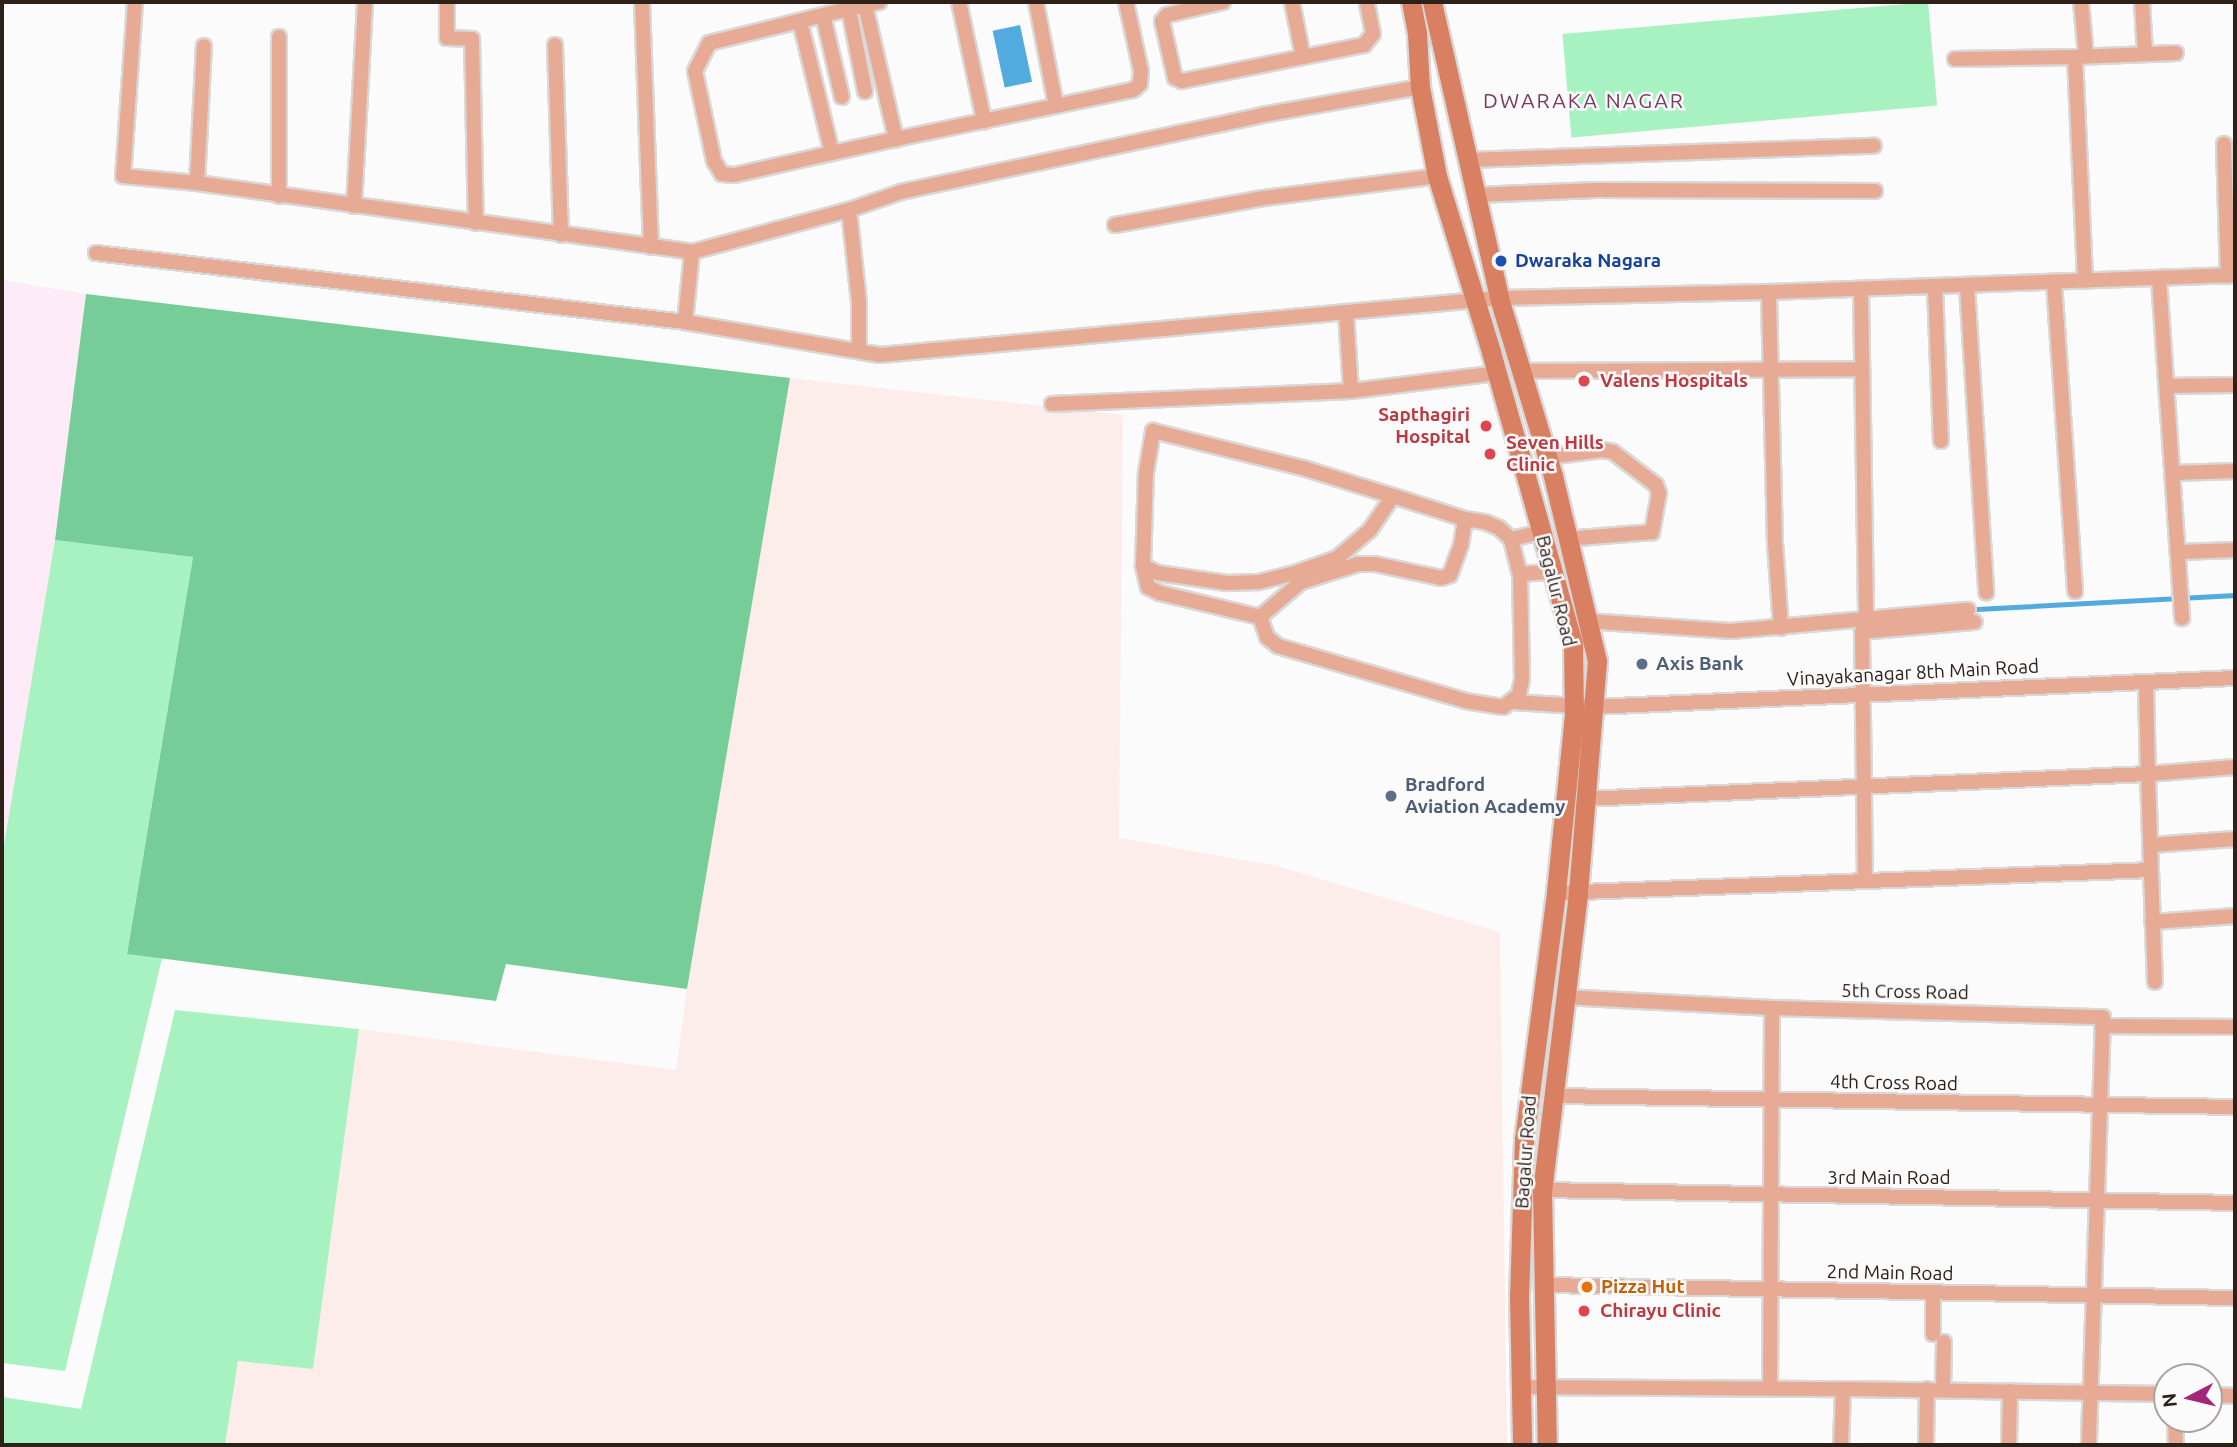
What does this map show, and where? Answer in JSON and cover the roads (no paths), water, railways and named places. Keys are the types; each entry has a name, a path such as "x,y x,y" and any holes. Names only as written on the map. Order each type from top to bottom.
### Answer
{"main road":[{"name":"Bagalur Road","path":"1411,2 1418,34 1420,87 1437,176 1476,300 1573,645 1584,706 1584,799 1578,894 1542,1190 1547,1445"},
{"name":"Bagalur Road","path":"1432,2 1499,298 1548,457 1597,661 1584,706 1556,893 1524,1140 1519,1296 1522,1445"},
{"path":"1559,596 1580,594"}],"street":[{"path":"135,2 123,176 197,183 692,252 849,210 915,189 1262,115 1420,87"},
{"path":"354,206 365,2"},
{"path":"447,2 447,38 472,39 477,223"},
{"path":"642,2 651,247"},
{"path":"959,2 984,121"},
{"path":"1036,2 1056,106"},
{"path":"897,139 872,4 709,43 701,54 695,71 714,160 722,174 734,175 1133,90 1140,84 1141,71 1126,2"},
{"path":"1223,2 1167,15 1162,21 1175,78 1182,81 1364,45 1373,34 1367,2"},
{"path":"1292,2 1303,57"},
{"path":"2081,2 2085,281"},
{"path":"2142,2 2144,54"},
{"path":"849,9 865,92"},
{"path":"823,15 842,97"},
{"path":"800,21 831,153"},
{"path":"279,37 279,196"},
{"path":"555,45 561,235"},
{"path":"197,183 204,46"},
{"path":"1955,59 2176,53"},
{"path":"96,253 685,322 880,355 1499,298 1861,290 2232,276 2224,145"},
{"path":"1468,160 1874,146"},
{"path":"1115,225 1264,198 1437,176"},
{"path":"1475,195 1597,190 1875,191"},
{"path":"849,210 859,302 859,350"},
{"path":"685,322 692,252"},
{"path":"2159,279 2180,552 2182,618"},
{"path":"2054,282 2075,592"},
{"path":"1967,286 1986,592"},
{"path":"1935,287 1941,441"},
{"path":"1861,290 1866,620"},
{"path":"1769,292 1775,543 1781,628"},
{"path":"1346,312 1351,391"},
{"path":"1521,371 1609,368 1772,372 1863,369"},
{"path":"1052,404 1351,391 1497,373"},
{"path":"2167,386 2235,385"},
{"path":"1465,519 1455,567 1450,575 1441,578 1358,564 1301,582 1260,617 1160,593 1148,587 1143,566 1146,473 1153,431 1303,468 1465,519 1485,522 1499,528 1511,539 1520,575 1522,679 1519,695 1513,702"},
{"path":"1548,457 1602,450 1613,452 1656,485 1659,493 1652,532 1566,539"},
{"path":"2174,473 2235,471"},
{"path":"1143,566 1158,573 1227,583 1258,582 1295,573 1337,558 1370,530 1393,496"},
{"path":"1511,539 1541,532"},
{"path":"2180,552 2235,550"},
{"path":"1520,575 1552,572"},
{"path":"1587,621 1731,631 1866,620 1972,616 1862,632 1865,880"},
{"name":"Vinayakanagar 8th Main Road","path":"1260,617 1267,637 1278,646 1466,701 1503,707 1513,702 1584,706 2235,678"},
{"path":"2146,682 2155,982"},
{"path":"1584,799 2148,774 2235,766"},
{"path":"2151,845 2235,839"},
{"path":"1556,893 2151,870"},
{"path":"2152,922 2235,916"},
{"name":"5th Cross Road","path":"1564,997 1772,1009 2103,1017 2102,1026 2235,1027"},
{"path":"1770,1388 1772,1009"},
{"path":"2090,1445 2102,1026"},
{"name":"4th Cross Road","path":"1553,1096 2235,1107"},
{"name":"3rd Main Road","path":"1542,1190 2235,1203"},
{"name":"2nd Main Road","path":"1544,1285 2235,1298"},
{"path":"1933,1292 1942,1389"},
{"path":"1521,1387 1942,1389 2153,1394"},
{"path":"1841,1445 1843,1389"},
{"path":"1926,1445 1927,1389"},
{"path":"2009,1445 2010,1391"}],"water":[{"path":"1020,25 1032,82 1005,88 993,31"}],"waterway":[{"path":"1977,609 2235,595"}],"place":[{"name":"Dwaraka Nagara","path":"1501,261"},
{"name":"Valens Hospitals","path":"1584,381"},
{"name":"Sapthagiri Hospital","path":"1486,426"},
{"name":"Seven Hills Clinic","path":"1490,454"},
{"name":"Axis Bank","path":"1642,664"},
{"name":"Bradford Aviation Academy","path":"1391,796"},
{"name":"Pizza Hut","path":"1587,1287"},
{"name":"Chirayu Clinic","path":"1584,1311"}],"district":[{"name":"DWARAKA NAGAR","path":"1584,100"}]}
